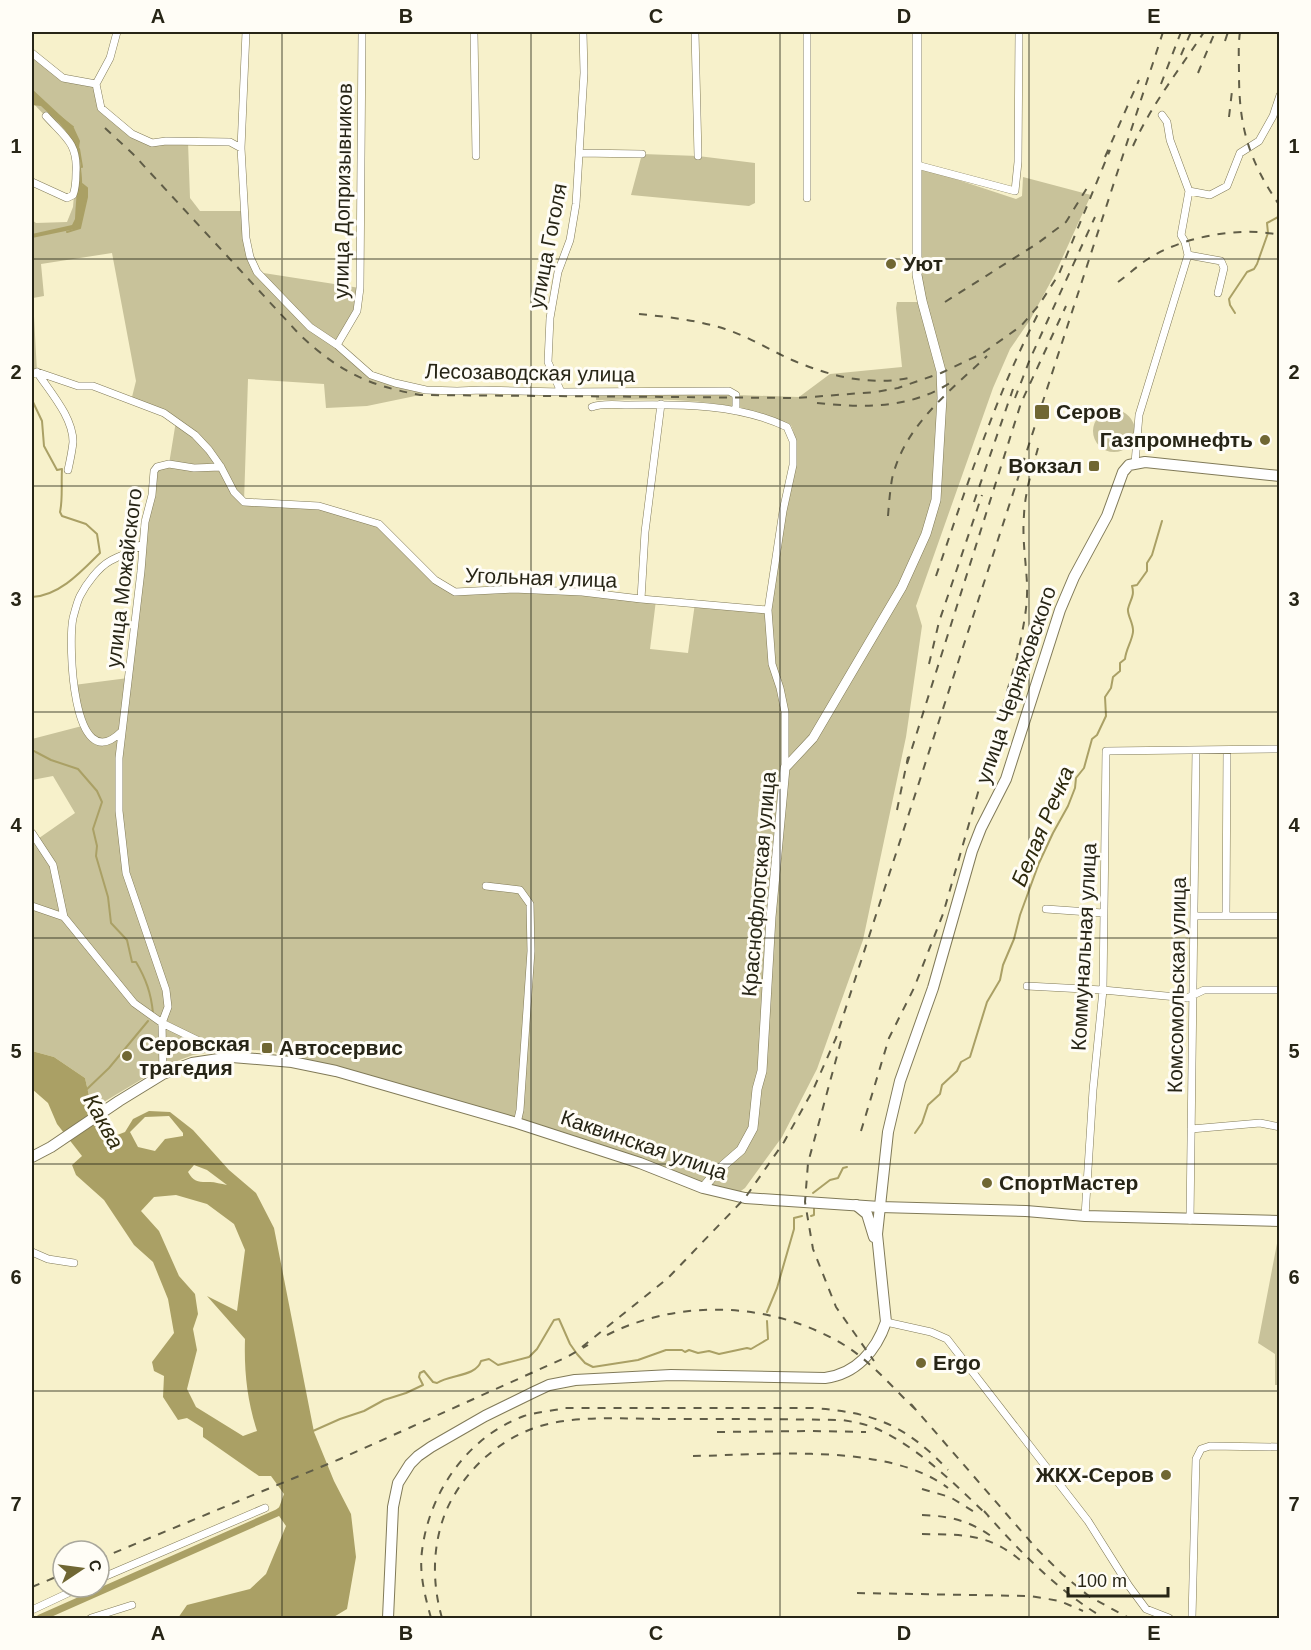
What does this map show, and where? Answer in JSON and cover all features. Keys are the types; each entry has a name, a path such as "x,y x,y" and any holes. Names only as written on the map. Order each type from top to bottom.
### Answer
{"main road":[{"path":"1135,463 1145,462 1280,476"},
{"name":"улица Черняховского","path":"877,1246 888,1132 900,1081 933,988 972,851 1006,779 1060,610 1074,577 1107,516 1123,472 1135,463"},
{"name":"Каквинская улица","path":"32,1157 51,1148 119,1101 164,1074 192,1063 232,1057 282,1061 336,1071 518,1123 640,1163 703,1188 746,1198 880,1207 1026,1211 1085,1216 1280,1221"},
{"path":"388,1618 393,1507 398,1483 418,1456 449,1436 549,1385 575,1380 648,1375 752,1378 838,1377 852,1371 864,1359 882,1333 886,1322 877,1246 867,1214 856,1205"}],"street":[{"path":"117,32 110,58 96,84 101,108 132,134 152,143 166,141 230,142 241,148 246,32"},
{"name":"улица Допризывников","path":"337,345 357,311 360,288 362,32"},
{"path":"474,32 476,156"},
{"name":"улица Гоголя","path":"561,392 548,362 550,318 558,272 570,240 576,204 584,74 583,32"},
{"path":"695,32 698,156"},
{"path":"807,32 807,198"},
{"name":"Краснофлотская улица","path":"703,1188 718,1170 741,1150 753,1128 757,1089 762,1071 771,917 785,768 813,738 903,587 926,534 936,500 942,398 941,373 917,275 917,32"},
{"path":"917,165 1015,191 1018,162 1019,32"},
{"path":"32,53 63,78 96,84"},
{"path":"1188,191 1210,195 1227,186 1240,153 1259,141 1273,116 1280,95"},
{"path":"1135,463 1139,415 1188,255 1181,235 1188,191 1170,140 1167,122 1162,115"},
{"path":"32,182 67,198 73,195 76,189 75,150 46,116"},
{"name":"Лесозаводская улица","path":"241,148 246,238 250,257 257,272 310,327 337,345 371,375 416,387 457,391 729,391 736,395 736,411"},
{"path":"580,153 642,154"},
{"path":"1188,255 1221,261 1224,268 1218,292"},
{"path":"34,373 63,412 71,429 73,443 68,470"},
{"name":"Угольная улица","path":"34,373 78,386 93,386 164,412 195,435 209,450 234,492 244,502 319,506 379,524 435,580 455,592 513,589 557,590 768,610"},
{"path":"592,407 595,405 661,404 736,411 773,420 787,427 793,441 793,465 783,511 768,610 772,664 785,712 785,768"},
{"path":"641,599 645,532 661,404"},
{"name":"улица Можайского","path":"164,1074 162,1023 168,1007 166,990 126,873 119,810 119,759 143,543 154,471 157,467 169,464 194,468 221,467"},
{"path":"122,732 113,740 102,742 90,737 83,726 71,647 73,619 81,596 102,567 143,543"},
{"path":"1196,750 1280,749"},
{"name":"Коммунальная улица","path":"1085,1216 1093,1090 1103,990 1106,751 1196,750"},
{"name":"Комсомольская улица","path":"1190,1220 1196,750"},
{"path":"1226,916 1227,751"},
{"path":"32,833 53,865 64,916 134,1003 162,1023 232,1057"},
{"path":"486,886 520,890 530,904 531,951 518,1123"},
{"path":"32,906 64,916"},
{"path":"1046,909 1103,913"},
{"path":"1194,916 1280,916"},
{"path":"1027,986 1187,998 1204,990 1280,990"},
{"path":"1191,1129 1260,1123 1280,1127"},
{"path":"32,1252 48,1259 74,1263"},
{"path":"886,1322 931,1332 947,1339 1088,1521 1146,1609 1169,1618"},
{"path":"1192,1618 1196,1459 1201,1449 1210,1446 1280,1447"},
{"path":"111,1574 265,1508"},
{"path":"32,1610 55,1599"},
{"path":"91,1618 132,1605"}],"shaded area":[{"path":"32,53 63,78 96,84 101,108 132,134 152,143 188,142 190,198 200,211 244,211 246,238 257,272 360,288 357,311 337,345 371,375 426,390 420,395 367,406 326,408 324,384 248,379 244,502 319,506 379,524 435,580 455,592 513,589 656,600 650,649 688,653 695,603 768,609 776,548 796,458 795,437 791,425 744,409 695,401 596,400 596,392 718,390 736,395 799,397 830,374 902,367 897,302 924,302 921,276 922,168 1016,199 1022,196 1023,177 1091,195 1055,274 1030,320 1010,349 993,388 916,606 922,626 906,737 863,940 817,1069 782,1137 745,1188 734,1196 640,1163 292,1062 273,1051 233,1049 193,1055 164,1066 92,1109 85,1078 54,1057 32,1051 32,843 75,813 53,776 32,780 32,753 37,752 32,748 32,739 82,726 74,685 128,678 154,471 169,464 176,421 131,401 136,381 112,253 41,264 44,296 33,298 37,372 32,374 32,220 36,223 67,222 73,207 77,159 64,136 32,102"},
{"path":"32,89 74,128 80,141 82,185 87,188 87,197 80,228 32,238 32,234 72,225 75,219 78,173 71,140 65,130 41,106 32,105"},
{"path":"642,154 698,156 755,163 755,203 749,206 631,195"},
{"path":"1114,410 1122,411 1129,416 1134,423 1134,439 1129,446 1122,451 1114,452 1106,451 1099,446 1094,439 1093,431 1094,423 1099,416 1106,411"},
{"path":"32,1051 54,1057 85,1078 92,1109 112,1137 125,1132 133,1119 149,1111 170,1112 193,1130 229,1170 256,1193 274,1228 314,1432 334,1481 351,1514 356,1557 347,1609 332,1618 178,1618 187,1605 250,1589 266,1574 286,1526 277,1513 284,1494 271,1476 259,1476 203,1437 203,1428 187,1418 178,1420 163,1397 164,1376 154,1371 152,1362 174,1333 168,1299 153,1262 134,1245 104,1200 76,1175 72,1165 82,1156 57,1124 48,1103 32,1089","holes":["169,1116 183,1136 165,1139 155,1151 138,1147 130,1132 145,1117","194,1165 207,1170 227,1185 198,1181 188,1172","176,1195 207,1204 234,1224 245,1250 237,1311 207,1296 245,1339 247,1385 257,1431 243,1436 196,1407 187,1389 197,1350 193,1329 198,1314 195,1294 179,1276 159,1231 141,1211 154,1197"]},
{"path":"1279,1233 1280,1385 1275,1385 1275,1354 1258,1343"}],"waterway":[{"path":"54,112 73,127"},
{"path":"79,149 82,167"},
{"path":"67,232 80,228 87,197 87,188 82,184"},
{"name":"Белая Речка","path":"1235,313 1229,299 1247,272 1254,269 1257,264 1268,233 1267,223 1280,216"},
{"path":"32,400 42,421 44,446 57,470 62,469 60,512 62,516 86,524 97,534 100,553 60,588 42,596 32,597"},
{"name":"Белая Речка","path":"915,1133 922,1123 928,1105 940,1094 942,1085 957,1071 961,1062 970,1057 987,1002 1000,980 1003,965 1039,863 1068,806 1076,778 1084,768 1092,739 1097,735 1106,716 1105,697 1111,688 1113,677 1120,671 1120,663 1125,659 1132,635 1133,629 1128,611 1133,595 1132,586 1137,585 1147,571 1147,563 1152,555 1162,521"},
{"path":"32,750 51,760 78,769 97,791 102,802 93,829 97,846 96,856 108,897 111,923 127,940 132,962 136,962 143,974 148,986 153,1013"},
{"name":"Каква","path":"86,1090 109,1068 148,1021"},
{"name":"Белая Речка","path":"813,1193 830,1180 838,1178 843,1168 847,1167"},
{"name":"Белая Речка","path":"811,1216 814,1215 814,1207"},
{"name":"Белая Речка","path":"767,1312 777,1288 794,1229 794,1218 802,1216"},
{"name":"Белая Речка","path":"313,1431 423,1385 419,1377 424,1371 433,1382 437,1383 468,1373 474,1370 481,1361 489,1359 498,1365 529,1357 537,1349 554,1320 559,1319 577,1354 585,1363 593,1367 638,1360 666,1350 685,1352 689,1350 698,1353 709,1351 719,1354 751,1349 768,1339 767,1321"},
{"path":"40,1618 284,1508"}],"railway":[{"path":"582,1347 668,1278 745,1198 784,1142 813,1090 836,1038 1163,32"},
{"path":"1161,84 1181,32"},
{"path":"1181,55 1191,32"},
{"path":"1133,146 1157,102 1204,32"},
{"path":"1198,73 1215,32"},
{"path":"1225,41 1228,32"},
{"path":"1240,32 1239,93 1244,128 1253,159 1280,206"},
{"path":"1105,157 1139,80"},
{"path":"1229,117 1232,91"},
{"path":"105,128 133,154 314,348 355,375 385,387 420,395 797,398 876,392 898,388 941,373 983,353 1021,326 1039,305 1059,274 1110,150"},
{"path":"945,302 1038,243 1066,222 1090,183"},
{"path":"1015,398 1030,359 1095,217"},
{"path":"1118,282 1162,251 1194,239 1247,232 1280,235"},
{"path":"907,764 1021,403 1066,306"},
{"path":"639,314 693,321 725,329 792,360 835,375 879,381 909,378"},
{"path":"936,576 995,411 1038,314"},
{"path":"888,516 892,479 907,442 930,411 987,356"},
{"path":"817,403 852,406 886,405 919,398 950,383"},
{"path":"974,502 1013,389"},
{"path":"861,1131 889,1038 914,988 943,914 1017,657 1027,593 1023,533 1025,506 1038,448"},
{"path":"929,664 939,622 982,495"},
{"path":"897,810 908,757"},
{"path":"841,1041 808,1163 805,1202 813,1249 836,1307 874,1361"},
{"path":"607,1335 636,1323 698,1310 729,1310 791,1321 849,1348 876,1370 917,1411"},
{"path":"111,1554 340,1459 567,1357 588,1345"},
{"path":"911,1404 1036,1548 1062,1574 1090,1597 1129,1618"},
{"path":"431,1618 423,1585 421,1560 426,1529 442,1488 454,1470 485,1438 504,1425 534,1413 565,1408 812,1408 834,1410 871,1418 903,1432 918,1442 948,1470"},
{"path":"442,1618 436,1591 436,1551 441,1524 453,1498 480,1463 503,1444 529,1430 560,1422 614,1418 843,1420 859,1423 875,1428 906,1445 950,1480 989,1517"},
{"path":"717,1432 866,1432"},
{"path":"693,1456 825,1454 860,1457 893,1463 923,1473 948,1488"},
{"path":"922,1489 950,1497 976,1513"},
{"path":"984,1511 1011,1541 1055,1583 1104,1618"},
{"path":"922,1515 960,1521 978,1528 995,1539"},
{"path":"922,1534 965,1536 988,1541 1000,1546 1025,1564"},
{"path":"32,1587 51,1579"},
{"path":"857,1593 1030,1596 1060,1601 1083,1611"}],"place":[{"name":"Уют","path":"891,264"},
{"name":"Серов","path":"1042,412"},
{"name":"Газпромнефть","path":"1265,440"},
{"name":"Вокзал","path":"1094,466"},
{"name":"Автосервис","path":"267,1048"},
{"name":"Серовская трагедия","path":"127,1056"},
{"name":"СпортМастер","path":"987,1183"},
{"name":"Ergo","path":"921,1363"},
{"name":"ЖКХ-Серов","path":"1166,1475"}]}
